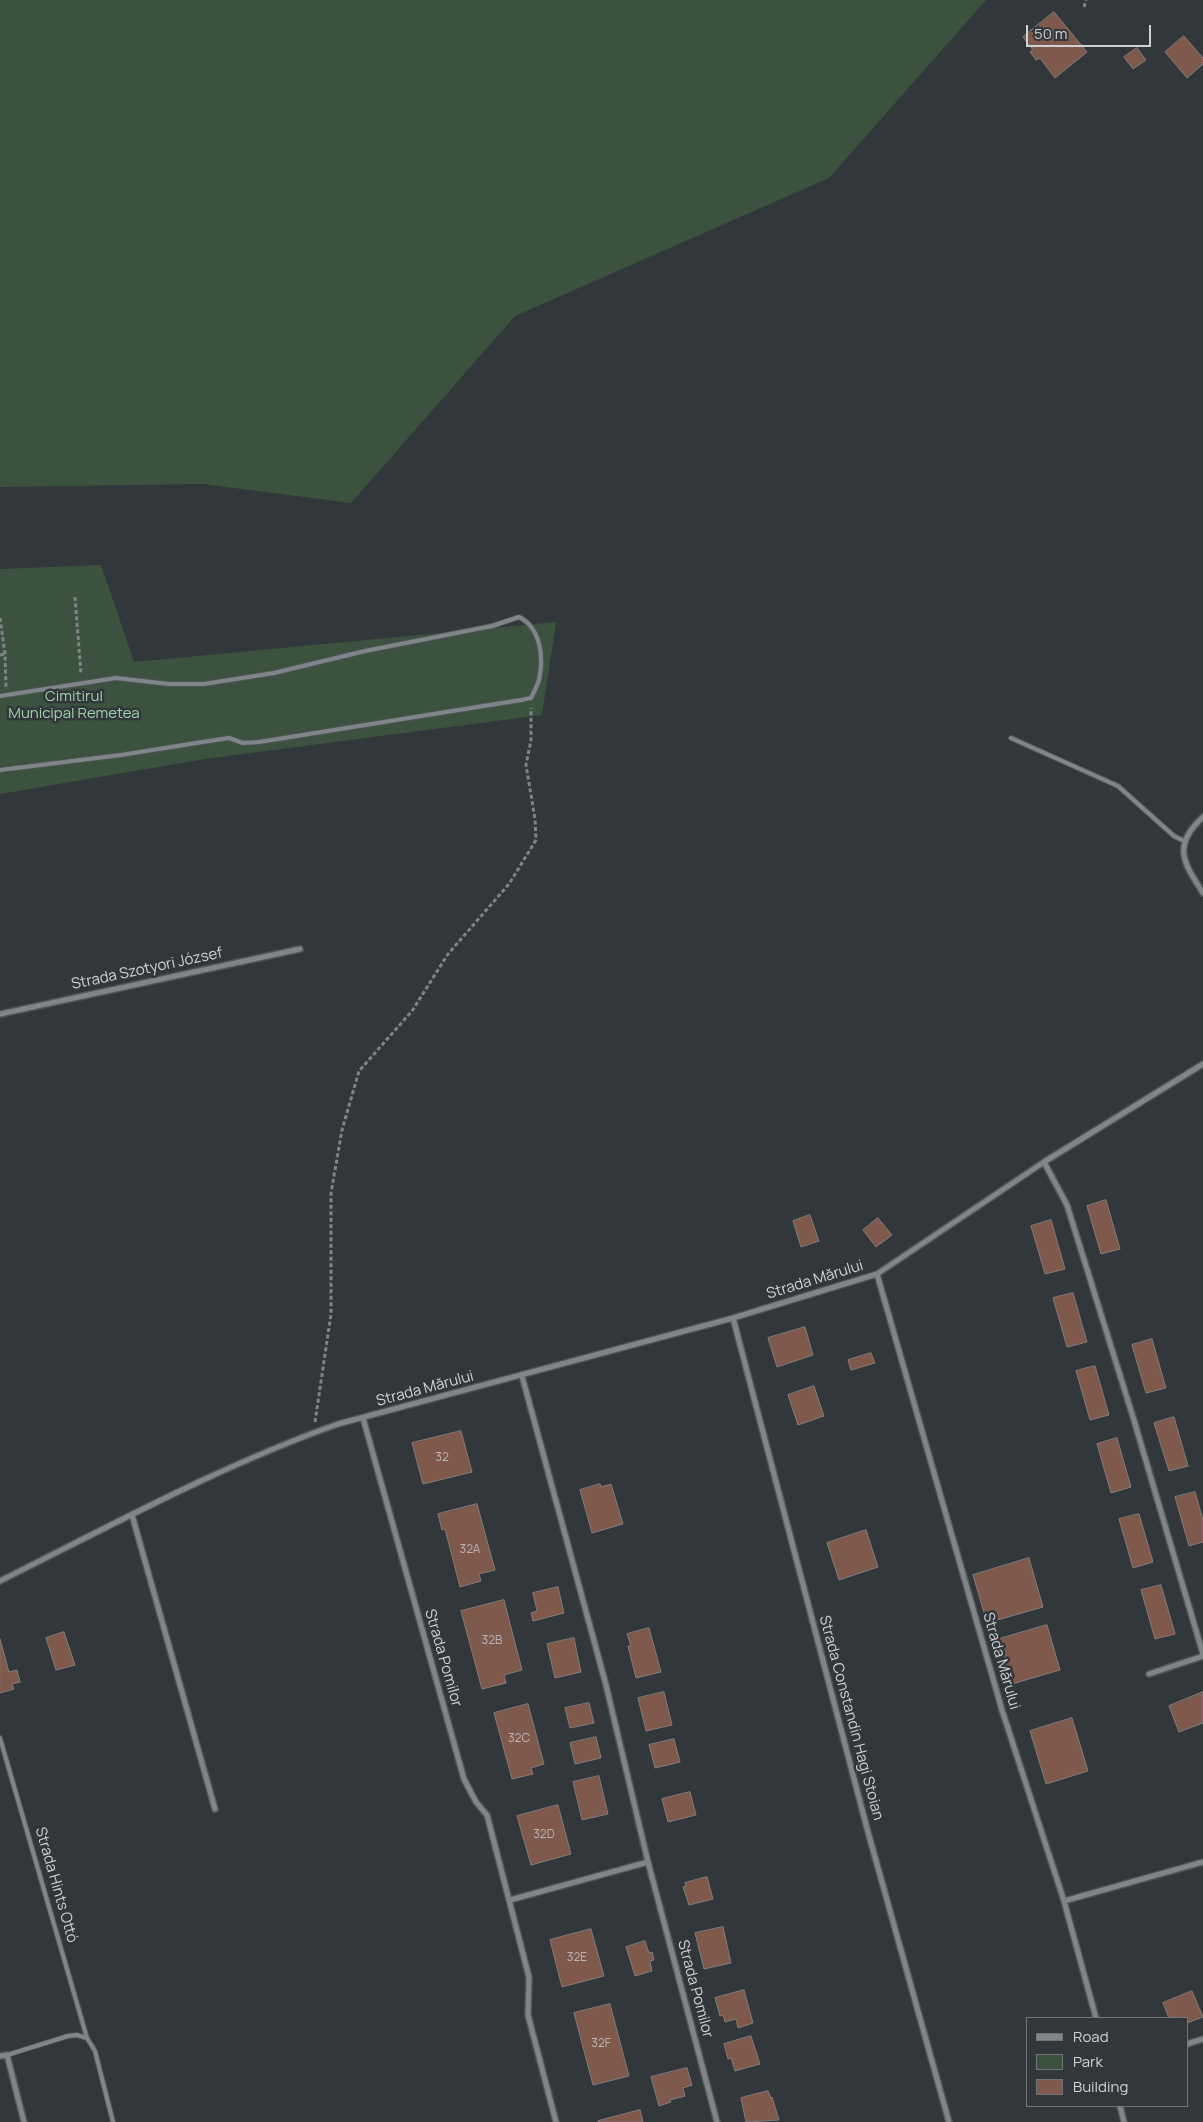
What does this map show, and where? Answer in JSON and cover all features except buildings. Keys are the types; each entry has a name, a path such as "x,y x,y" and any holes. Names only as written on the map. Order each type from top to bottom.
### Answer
{"street":[{"path":"1203,817 1189,829 1184,841 1183,857 1203,893"},
{"name":"Strada Szotyori József","path":"0,1014 300,949"},
{"name":"Strada Mărului","path":"0,1581 184,1489 313,1433 733,1318 877,1274 1044,1162 1203,1064"},
{"path":"1044,1162 1067,1204 1133,1417 1203,1655 1148,1674"},
{"name":"Strada Mărului","path":"877,1274 1002,1710 1064,1901"},
{"name":"Strada Constandin Hagi Stoian","path":"733,1318 868,1832 949,2122"},
{"name":"Strada Pomilor","path":"522,1376 606,1685 648,1862 717,2122"},
{"name":"Strada Pomilor","path":"363,1418 464,1778 476,1802 487,1815 530,1977 528,2015 556,2122"},
{"path":"132,1515 216,1809"},
{"path":"510,1900 648,1862"},
{"path":"1096,2017 1064,1901 1203,1862"},
{"path":"1188,2044 1203,2039"},
{"path":"0,2056 7,2055 24,2122"},
{"path":"1120,2107 1124,2122"}],"lane":[{"path":"0,696 116,678 169,684 204,684 274,673 364,651 492,626 519,617 528,621 536,632 541,655 539,680 531,698 259,742 243,743 229,738 0,770"},
{"path":"1011,738 1118,786 1174,836 1184,841"},
{"name":"Strada Hints Ottó","path":"0,1738 87,2038 95,2050 113,2122"},
{"path":"7,2055 68,2036 77,2035 87,2038"}],"path":[{"path":"1084,7 1086,0"},
{"path":"75,598 82,683"},
{"path":"0,618 5,654 6,695"},
{"path":"0,655 5,654"},
{"path":"313,1433 331,1314 331,1193 342,1130 358,1071 412,1011 448,954 509,884 536,840 535,820 526,765 531,740 531,698"}],"green space":[{"path":"0,0 986,0 829,178 515,316 351,503 203,484 0,487"},
{"name":"Cimitirul Municipal Remetea","path":"101,565 134,662 556,622 542,715 205,759 0,794 0,569"}]}
